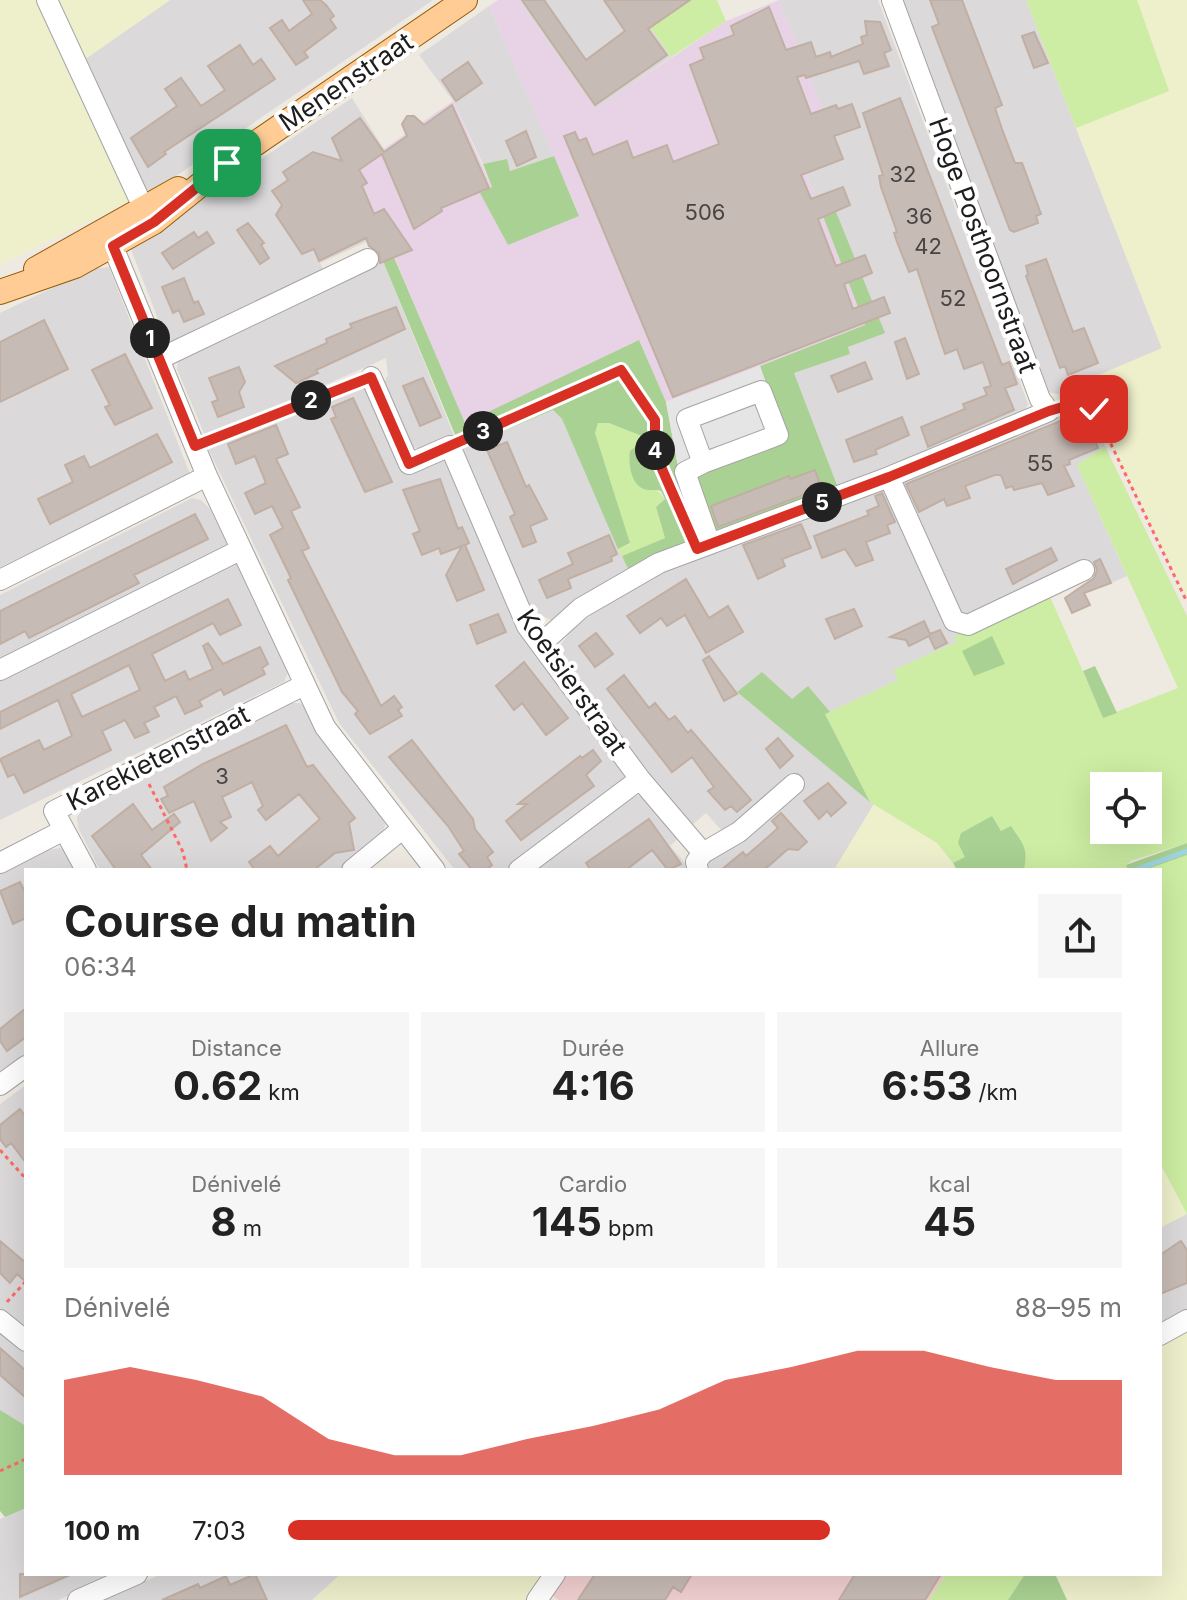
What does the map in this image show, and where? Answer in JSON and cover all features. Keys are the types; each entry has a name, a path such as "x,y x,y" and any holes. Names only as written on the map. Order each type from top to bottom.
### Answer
{"main road":[{"name":"Menenstraat","path":"109,237 154,222 227,163 463,1"},
{"name":"Menenstraat","path":"3,290 75,266 143,207 227,163"}],"street":[{"path":"47,0 143,207"},
{"name":"Hoge Posthoornstraat","path":"892,0 1040,399 1049,411"},
{"path":"109,237 207,476 325,727 433,868"},
{"path":"159,359 368,259"},
{"path":"371,377 409,464 450,446"},
{"path":"703,463 687,419 761,391 778,435 685,472 710,544"},
{"path":"541,644 581,608 659,563 889,477 1049,411"},
{"name":"Koetsierstraat","path":"450,446 527,626 701,861 794,784"},
{"path":"0,580 207,476"},
{"path":"889,477 954,621 968,625 1084,570"},
{"path":"0,670 240,550"},
{"name":"Karekietenstraat","path":"0,863 64,830 54,811 304,685"},
{"name":"Koetsierstraat","path":"522,868 640,779"},
{"path":"354,868 402,829"},
{"path":"64,830 85,868"},
{"path":"0,1085 24,1067"},
{"path":"0,1320 24,1339"},
{"path":"1162,1334 1187,1320"},
{"path":"78,1600 132,1576"},
{"path":"537,1600 554,1576"}],"path":[{"path":"450,446 621,370 655,420 655,453 673,494"},
{"path":"195,446 371,377"},
{"path":"1049,411 1083,401 1094,409 1187,602"},
{"path":"140,766 183,852 182,860 186,868"},
{"path":"0,1150 24,1177"},
{"path":"0,1310 24,1283"},
{"path":"0,1471 24,1460"}],"shaded area":[{"path":"170,0 433,0 154,191 141,189 81,62"},
{"path":"498,0 518,0 595,109 726,21 779,0 830,127 793,140 866,325 666,402 639,340 465,424 394,256 346,175 453,101 492,187 481,192 579,215 489,6"},
{"path":"518,0 632,0 671,57 595,110"},
{"path":"779,0 878,0 1028,404 1024,412 1017,415 837,485 794,373 850,354 848,347 884,332 821,211 793,140 829,126"},
{"path":"903,0 1026,0 1162,349 1061,395 1047,392"},
{"path":"489,6 554,156 510,171 506,160 483,164 453,101 419,55"},
{"path":"352,98 384,149 347,175 373,239 320,263 324,271 169,347 130,247"},
{"path":"383,261 455,438 421,449 408,446 382,386 388,375 386,358 206,438 177,369 178,359"},
{"path":"109,267 190,474 0,567 0,313 92,269"},
{"path":"760,366 785,439 679,472 666,402"},
{"path":"366,381 408,473 438,459 449,461 523,634 626,775 625,781 511,868 453,868 339,723 206,444"},
{"path":"1076,408 1085,412 1105,446 1077,465 1127,576 1100,588 1090,572 971,620 957,616 895,483"},
{"path":"553,410 562,419 628,569 554,622 529,608 461,449"},
{"path":"891,485 962,633 957,642 894,670 898,680 830,712 808,687 792,699 737,692 874,804 835,868 700,868 731,841 706,813 691,826 559,654 559,647 570,632 610,600 646,578"},
{"path":"192,498 201,500 210,509 289,670 284,682 0,820 0,595"},
{"path":"290,703 300,703 309,710 385,825 382,836 342,868 99,868 78,828 77,817 84,808"},
{"path":"635,796 643,796 679,838 670,846 689,868 537,868 621,803"},
{"path":"60,848 67,851 77,868 24,868 24,1056 0,1074 0,874 47,850"},
{"path":"24,1086 24,1330 0,1311 0,1104"},
{"path":"1187,1213 1187,1313 1162,1327 1162,1227"},
{"path":"0,1326 24,1346 24,1425 0,1410"},
{"path":"24,1509 24,1576 113,1576 58,1600 0,1600 0,1519"},
{"path":"157,1576 339,1576 312,1600 100,1600"},
{"path":"561,1576 945,1576 929,1600 559,1600 548,1593"}],"green space":[{"path":"0,0 40,0 130,201 0,265"},
{"path":"52,0 170,0 81,62"},
{"path":"632,0 717,0 726,21 671,57"},
{"path":"1026,0 1137,0 1169,91 1076,128"},
{"path":"1137,0 1187,0 1187,597 1082,382 1162,348 1076,128 1168,91"},
{"path":"554,156 579,216 508,245 480,193 492,187 483,164 507,159 510,171"},
{"path":"834,207 885,333 848,347 850,354 794,373 837,485 712,533 691,476 785,439 760,366 865,325 821,211"},
{"path":"393,255 465,423 639,340 666,402 679,472 702,536 628,569 622,556 665,538 656,507 665,499 661,491 642,488 632,475 630,451 647,438 609,423 598,423 595,433 630,543 618,549 562,419 553,410 461,449 383,261"},
{"path":"598,423 609,423 648,438 655,488 665,499 656,507 665,538 622,556 618,549 630,544 595,433"},
{"path":"1105,446 1187,616 1187,843 1131,861 1126,865 1127,868 1023,868 992,817 961,833 966,857 953,863 937,843 870,802 825,714 898,680 893,670 957,642 954,637 1048,592 1103,717 1178,688 1077,465"},
{"path":"992,636 1005,664 974,676 962,651"},
{"path":"1095,666 1117,713 1103,718 1083,671"},
{"path":"762,672 792,699 808,686 830,712 825,714 870,802 737,692"},
{"path":"874,804 937,843 956,868 835,868"},
{"path":"992,816 1001,831 1011,826 1025,851 1024,868 956,868 953,863 965,857 958,843 961,833"},
{"path":"1187,843 1187,855 1151,868 1127,868 1126,865"},
{"path":"1187,855 1187,1214 1162,1167 1162,868 1151,868"},
{"path":"1162,1167 1187,1214 1162,1227"},
{"path":"1187,1331 1187,1600 1067,1600 1056,1576 1162,1576 1162,1347"},
{"path":"0,1410 24,1425 24,1509 5,1517 0,1511"},
{"path":"339,1576 545,1576 527,1600 312,1600"},
{"path":"945,1576 1024,1576 1008,1600 929,1600"},
{"path":"1024,1576 1056,1576 1067,1600 1008,1600"}],"building":[{"path":"303,0 320,0 326,5 334,16 330,19 336,28 304,52 308,57 296,65 270,28 282,20 289,31 312,14"},
{"path":"522,0 544,0 586,60 625,31 604,0 690,0 648,29 667,55 595,105"},
{"path":"930,0 962,0 1002,105 995,108 1002,129 1015,163 1022,163 1041,214 1036,216 1038,223 1014,232 1010,230 932,27 939,24"},
{"path":"769,7 786,50 811,42 816,57 830,52 831,57 863,44 861,37 867,35 865,21 880,22 891,50 884,53 889,66 864,74 859,61 806,78 805,75 797,77 811,114 836,105 838,109 852,104 860,127 834,136 843,159 801,175 811,199 843,187 850,205 818,219 836,266 865,255 872,273 844,284 853,309 884,297 890,313 673,397 564,136 575,132 579,141 586,138 593,155 627,141 633,158 667,145 673,162 719,144 690,65 704,59 700,48 734,35 731,26"},
{"path":"1034,32 1048,63 1034,68 1022,36"},
{"path":"240,45 253,65 261,59 275,79 164,152 166,154 148,167 131,138 177,106 165,89 181,78 201,106 225,90 208,66"},
{"path":"468,62 482,83 456,101 442,80"},
{"path":"900,98 1002,365 1009,362 1017,384 1005,388 1014,410 928,447 921,427 965,409 963,404 987,395 984,388 991,386 983,362 964,369 957,349 945,354 917,269 909,272 894,233 897,232 881,187 879,176 883,175 863,113"},
{"path":"452,105 489,188 441,208 442,211 414,229 382,154 359,170 367,183 362,186 374,214 384,209 412,250 380,263 379,253 369,246 366,238 319,261 314,249 302,254 276,215 282,205 272,191 288,180 283,172 313,152 342,161 332,138 360,118 384,152 407,136 402,124 407,116 414,116 424,125"},
{"path":"526,131 536,157 517,166 506,141"},
{"path":"248,223 264,243 261,245 269,258 260,264 237,230"},
{"path":"194,232 198,238 207,232 214,243 173,269 162,253"},
{"path":"1046,259 1073,332 1084,328 1098,363 1068,375 1065,366 1060,368 1026,276 1026,266"},
{"path":"184,278 194,303 198,301 204,314 184,322 179,310 173,313 162,287"},
{"path":"396,307 405,329 316,370 318,373 296,383 275,366 327,343 326,339 352,328 350,324"},
{"path":"44,320 68,369 0,402 0,342"},
{"path":"905,338 919,374 907,379 895,342"},
{"path":"125,354 152,408 115,425 105,407 110,405 92,370"},
{"path":"865,362 872,379 838,392 831,376"},
{"path":"239,367 245,382 239,392 244,407 218,417 212,402 218,400 209,378"},
{"path":"423,378 441,417 420,426 403,386"},
{"path":"353,398 392,482 365,492 331,419 336,417 332,407"},
{"path":"902,417 909,435 875,450 877,454 854,462 846,440"},
{"path":"1070,417 1072,423 1086,417 1098,448 1069,460 1070,464 1064,466 1074,486 1048,495 1042,483 1014,490 1012,486 1006,488 1001,475 995,475 965,486 970,498 947,506 944,499 919,512 906,484"},
{"path":"276,425 288,454 276,459 300,507 291,511 309,548 302,551 381,706 394,696 402,707 398,710 402,716 370,734 355,714 358,711 342,692 288,580 291,578 270,535 283,528 272,506 255,514 245,493 266,483 255,456 236,464 228,444"},
{"path":"157,434 172,462 50,524 38,499 73,482 65,465 84,456 90,468"},
{"path":"507,442 526,487 529,485 547,519 530,526 536,542 523,547 510,517 515,514 487,450"},
{"path":"815,470 820,484 813,487 814,491 718,527 711,506 789,476 790,479"},
{"path":"440,479 458,529 462,527 469,543 465,545 484,590 457,601 446,575 462,546 441,554 439,548 422,555 413,534 420,531 403,490"},
{"path":"882,493 895,522 887,525 890,533 866,542 873,560 856,566 845,549 822,558 814,536 869,515 867,511 879,506 875,496"},
{"path":"195,514 208,539 134,575 139,583 29,638 25,631 0,644 0,611"},
{"path":"801,524 811,548 782,559 785,566 758,579 743,545"},
{"path":"609,535 617,554 611,557 612,561 568,579 571,588 547,598 539,580 573,564 568,553"},
{"path":"1051,548 1057,560 1013,584 1006,569"},
{"path":"1100,559 1111,583 1084,593 1090,605 1072,613 1065,598 1094,578 1097,570 1094,562"},
{"path":"686,579 709,618 728,606 743,632 706,653 685,615 667,626 661,618 640,633 627,616"},
{"path":"228,599 241,625 220,635 213,623 152,654 165,681 185,671 189,680 213,669 203,646 208,643 223,664 260,647 268,664 262,668 265,674 224,695 221,689 199,701 202,706 185,714 176,696 154,707 159,716 144,723 149,732 135,738 125,720 102,731 111,750 24,793 14,774 8,777 0,759 39,740 44,750 72,736 58,700 0,729 0,712","holes":["129,665 140,690 82,717 71,694"]},
{"path":"854,609 862,626 835,639 826,619"},
{"path":"498,614 506,632 477,644 470,625"},
{"path":"924,621 930,634 940,630 947,643 935,649 929,636 909,646 906,640 890,637"},
{"path":"596,633 613,654 595,667 579,646"},
{"path":"709,656 737,694 724,701 703,660"},
{"path":"524,662 568,718 546,735 522,703 514,710 496,686"},
{"path":"624,675 649,708 655,703 669,720 675,716 688,733 691,730 751,800 737,812 731,806 725,810 708,791 714,787 692,757 672,772 607,689"},
{"path":"286,725 307,767 313,765 355,818 349,823 354,850 335,853 316,868 254,868 249,862 270,846 278,856 320,819 299,794 266,820 258,810 263,806 252,782 222,797 231,817 220,822 227,828 211,841 194,801 169,813 161,799 168,796 164,787 203,764"},
{"path":"778,738 793,756 780,768 766,749"},
{"path":"412,740 473,819 475,829 493,852 487,857 492,865 488,868 470,868 459,854 464,851 448,826 389,757"},
{"path":"593,750 601,761 586,775 594,786 521,840 506,821 527,804 518,804 580,756 582,758"},
{"path":"828,783 846,803 831,816 827,811 819,819 804,801"},
{"path":"133,804 152,830 174,814 180,822 141,855 151,868 115,868 92,836"},
{"path":"781,813 807,842 798,850 788,849 766,868 723,868 743,852 746,856 778,828 772,821"},
{"path":"649,819 681,864 666,868 652,850 629,868 590,868 586,863"},
{"path":"20,882 24,890 24,919 13,924 0,891"},
{"path":"24,1010 24,1038 7,1051 0,1041 0,1029"},
{"path":"20,1109 24,1114 24,1160 11,1143 6,1147 0,1139 0,1125"},
{"path":"0,1241 24,1261 24,1280 17,1274 10,1283 0,1273"},
{"path":"1181,1241 1187,1250 1187,1283 1162,1293 1162,1254"},
{"path":"0,1348 24,1369 24,1396 0,1375"},
{"path":"20,1574 67,1576 20,1597"},
{"path":"226,1576 230,1585 256,1576 267,1600 162,1600"},
{"path":"594,1576 691,1576 681,1592 673,1587 665,1600 578,1600"},
{"path":"854,1576 940,1576 925,1600 839,1600"}],"waterway":[{"path":"1140,868 1187,851"}],"route":[{"path":"227,163 154,222 113,246 195,446 371,377 409,464 621,370 655,420 655,453 697,549 889,477 1049,411 1083,401 1094,409"}]}
